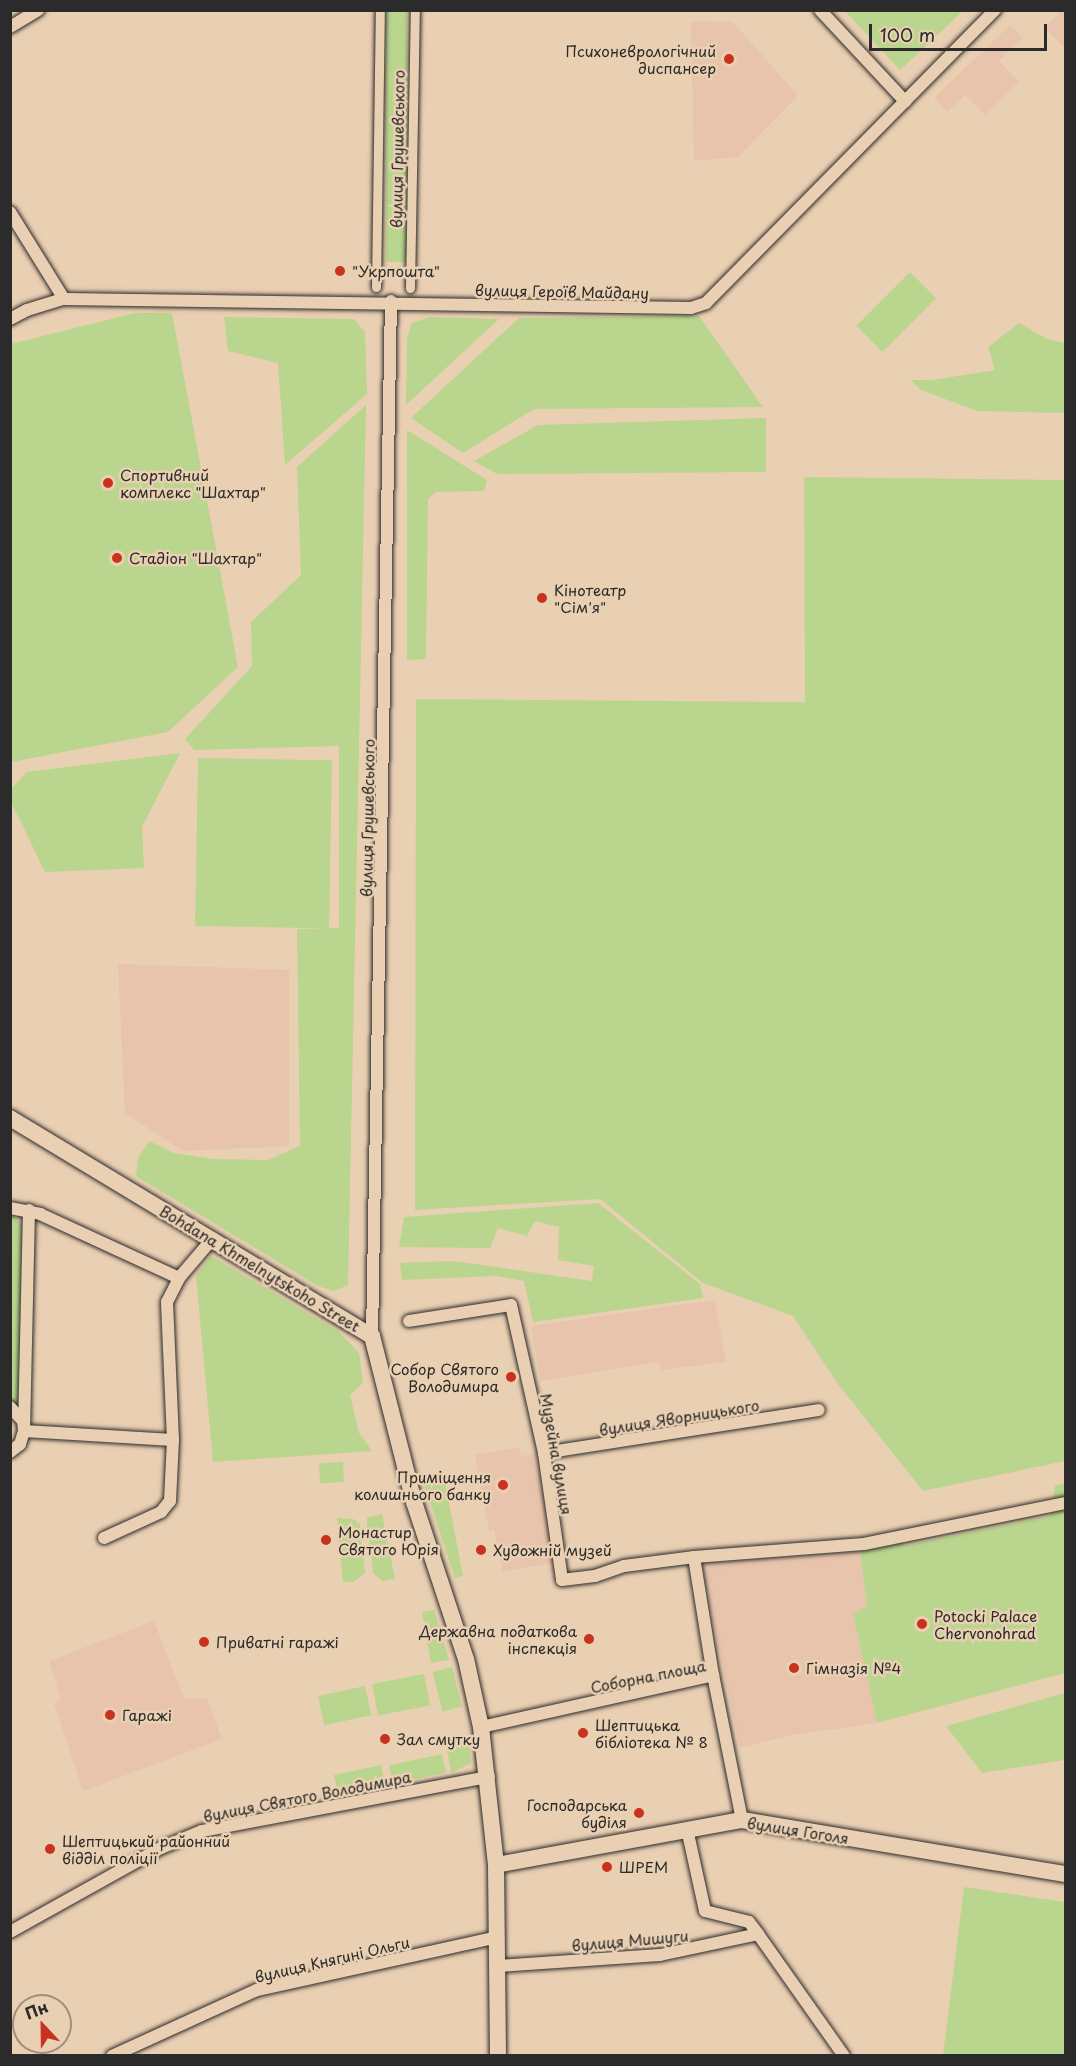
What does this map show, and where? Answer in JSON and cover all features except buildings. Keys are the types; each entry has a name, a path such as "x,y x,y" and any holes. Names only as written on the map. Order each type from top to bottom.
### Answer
{"main road":[{"name":"Bohdana Khmelnytskoho Street","path":"10,1118 213,1238 372,1336 414,1502 465,1659 481,1727 489,1777 496,1865 498,2055"},
{"name":"вулиця Гоголя","path":"496,1865 742,1820 1065,1874"}],"street":[{"path":"10,27 38,10"},
{"name":"вулиця Грушевського","path":"376,287 380,10"},
{"name":"вулиця Грушевського","path":"410,288 414,10"},
{"path":"820,10 905,100"},
{"name":"вулиця Героїв Майдану","path":"10,319 27,310 64,299 391,301 691,308 706,303 995,10"},
{"path":"10,212 64,299"},
{"name":"вулиця Грушевського","path":"372,1336 391,301"},
{"path":"10,1208 29,1210 179,1278"},
{"path":"10,1452 20,1444 24,1431 29,1210"},
{"path":"104,1538 161,1512 170,1501 172,1440 167,1302 179,1278 213,1238"},
{"name":"Музейна вулиця","path":"409,1321 511,1305 544,1453 562,1580 624,1566 694,1557 864,1544 1065,1503"},
{"path":"10,1407 23,1421 24,1431"},
{"name":"вулиця Яворницького","path":"544,1453 819,1410"},
{"path":"24,1431 172,1440"},
{"path":"694,1557 713,1675"},
{"name":"Соборна площа","path":"481,1727 713,1675 742,1820"},
{"name":"вулиця Святого Володимира","path":"10,1932 161,1848 202,1831 489,1777"},
{"path":"687,1829 705,1911 749,1922 844,2055"},
{"name":"вулиця Мишуги","path":"498,1966 660,1955 758,1934"},
{"name":"вулиця Княгині Ольги","path":"112,2055 256,1990 498,1937"}],"shaded area":[{"path":"1062,10 1065,11 1065,48 1045,28"},
{"name":"Психоневрологічний диспансер","path":"691,21 733,22 798,96 738,157 694,161"},
{"path":"1010,25 1023,38 999,61 1019,82 985,115 965,95 947,112 934,98"},
{"path":"118,964 289,970 289,1146 183,1151 125,1113"},
{"path":"715,1300 726,1362 661,1370 659,1362 541,1381 531,1326"},
{"path":"519,1447 521,1456 536,1454 555,1562 503,1572 494,1530 489,1531 475,1455"},
{"name":"Гімназія №4","path":"860,1551 867,1606 853,1614 877,1723 791,1735 740,1748 701,1563"},
{"path":"154,1621 184,1698 207,1699 222,1739 83,1791 54,1703 61,1699 49,1661"}],"green space":[{"path":"386,11 407,11 407,262 386,262"},
{"path":"845,11 963,11 900,70"},
{"path":"910,272 936,298 882,352 856,326"},
{"name":"Стадіон \"Шахтар\"","path":"135,313 172,313 238,667 168,732 11,762 11,344"},
{"path":"699,316 763,407 534,409 463,453 411,418 519,318"},
{"path":"224,317 354,319 365,332 367,394 285,465 278,363 228,351"},
{"path":"430,317 499,319 406,405 407,337 412,323"},
{"path":"1019,323 1047,339 1065,343 1065,413 977,411 921,390 910,380 933,380 995,370 988,347"},
{"path":"366,405 348,1285 334,1291 318,1286 136,1176 138,1158 149,1141 174,1153 213,1159 268,1160 300,1146 297,929 339,928 339,746 194,750 185,739 252,666 251,622 301,575 297,467"},
{"path":"766,418 766,472 497,474 474,461 538,425"},
{"path":"407,430 487,480 484,491 436,492 428,499 426,659 407,660"},
{"path":"804,477 1065,480 1065,1461 923,1491 838,1384 793,1316 703,1283 600,1199 415,1210 416,699 805,702"},
{"path":"180,753 142,827 144,868 45,872 11,802 11,789 27,772"},
{"path":"198,758 332,760 329,928 195,926"},
{"path":"598,1203 700,1284 703,1298 533,1322 524,1281 496,1276 402,1280 400,1263 454,1261 592,1281 594,1266 558,1260 559,1227 535,1221 527,1236 498,1228 490,1248 399,1247 404,1217"},
{"path":"11,1213 22,1225 20,1398 16,1403 11,1402"},
{"path":"211,1256 339,1332 359,1353 363,1383 350,1395 359,1433 372,1451 213,1462 196,1276"},
{"path":"343,1462 344,1482 320,1483 319,1463"},
{"path":"444,1477 463,1576 455,1578 423,1480"},
{"path":"1065,1483 1065,1673 877,1723 853,1614 867,1606 860,1551 881,1548 880,1544 902,1538 903,1546 1051,1516 1055,1486"},
{"path":"382,1514 395,1579 382,1581 373,1573 367,1518"},
{"path":"337,1518 353,1519 360,1524 365,1573 353,1582 343,1582"},
{"path":"434,1610 449,1660 431,1663 422,1612"},
{"path":"452,1667 462,1707 443,1712 433,1672"},
{"path":"424,1674 430,1705 378,1716 372,1684"},
{"path":"365,1686 371,1715 324,1725 318,1696"},
{"path":"1065,1693 1065,1760 982,1773 946,1726"},
{"path":"468,1738 471,1763 451,1773 446,1743"},
{"path":"442,1754 446,1773 393,1784 389,1765"},
{"path":"381,1765 385,1784 338,1794 334,1775"},
{"path":"964,1887 1065,1902 1065,2055 943,2055"}],"place":[{"name":"Психоневрологічний диспансер","path":"729,59"},
{"name":"\"Укрпошта\"","path":"340,271"},
{"name":"Спортивний комплекс \"Шахтар\"","path":"108,483"},
{"name":"Стадіон \"Шахтар\"","path":"117,558"},
{"name":"Кінотеатр \"Сім'я\"","path":"542,598"},
{"name":"Собор Святого Володимира","path":"511,1377"},
{"name":"Приміщення колишнього банку","path":"503,1485"},
{"name":"Монастир Святого Юрія","path":"326,1540"},
{"name":"Художній музей","path":"481,1550"},
{"name":"Potocki Palace Chervonohrad","path":"922,1624"},
{"name":"Державна податкова інспекція","path":"589,1639"},
{"name":"Приватні гаражі","path":"204,1642"},
{"name":"Гімназія №4","path":"794,1668"},
{"name":"Гаражі","path":"110,1715"},
{"name":"Шептицька бібліотека № 8","path":"583,1733"},
{"name":"Зал смутку","path":"385,1739"},
{"name":"Господарська буділя","path":"639,1813"},
{"name":"Шептицький районний відділ поліції","path":"50,1849"},
{"name":"ШРЕМ","path":"607,1867"}]}
